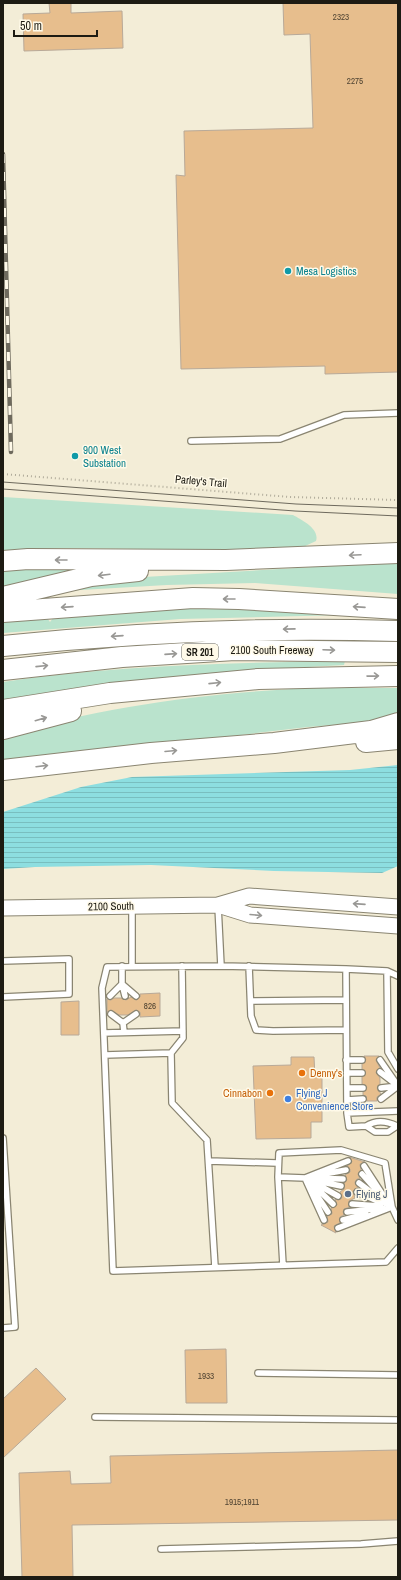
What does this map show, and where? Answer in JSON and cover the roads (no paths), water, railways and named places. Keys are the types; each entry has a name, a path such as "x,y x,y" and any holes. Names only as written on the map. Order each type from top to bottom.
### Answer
{"highway":[{"path":"3,561 226,560 397,553"},
{"path":"3,597 91,576 226,560"},
{"path":"3,612 193,598 238,599 398,609"},
{"name":"2100 South Freeway","path":"3,646 124,635 243,630 324,629 398,631"},
{"name":"2100 South Freeway","path":"3,670 122,657 235,650 398,652"},
{"path":"3,710 163,689 258,679 398,676"},
{"path":"3,729 111,697"},
{"path":"3,770 151,753 274,743 371,731 398,723"},
{"path":"274,743 322,745 398,739"}],"main road":[{"name":"2100 South","path":"3,908 218,905 249,896 398,907"},
{"name":"2100 South","path":"218,905 250,915 398,926"}],"lane":[{"path":"191,441 280,439 344,415 398,414"},
{"path":"218,905 221,966"},
{"path":"132,906 132,966"},
{"path":"3,961 69,960 69,994 3,997"},
{"path":"122,966 122,984 125,996"},
{"path":"398,976 387,971 346,969 249,966 122,966 107,967 102,988 113,1270 386,1262 398,1248"},
{"path":"182,966 183,1038 171,1053 172,1103 207,1140 215,1267"},
{"path":"249,966 251,1016 256,1030 274,1032 346,1030"},
{"path":"346,969 348,1127 366,1126 372,1122 388,1122 398,1126"},
{"path":"387,971 388,1052 398,1069"},
{"path":"122,984 136,996"},
{"path":"117,996 122,984"},
{"path":"110,996 122,984"},
{"path":"251,1001 346,1000"},
{"path":"111,1014 123,1023"},
{"path":"118,1014 123,1023 124,1032"},
{"path":"123,1023 126,1014"},
{"path":"123,1023 136,1014"},
{"path":"104,1033 183,1031"},
{"path":"105,1055 171,1053"},
{"path":"346,1060 362,1060"},
{"path":"380,1060 398,1086"},
{"path":"380,1072 398,1086"},
{"path":"347,1073 362,1073"},
{"path":"381,1088 398,1086"},
{"path":"381,1099 398,1086"},
{"path":"347,1088 363,1088"},
{"path":"347,1100 362,1099"},
{"path":"347,1113 398,1111"},
{"path":"366,1126 375,1132 388,1132 398,1126"},
{"path":"3,1138 15,1328 3,1328"},
{"path":"283,1265 277,1163 279,1153 341,1150 385,1163 392,1208"},
{"path":"209,1161 277,1163"},
{"path":"305,1178 348,1161"},
{"path":"364,1166 392,1208 398,1220"},
{"path":"305,1178 346,1170"},
{"path":"362,1174 392,1208"},
{"path":"278,1177 343,1179"},
{"path":"305,1178 341,1186"},
{"path":"305,1178 338,1196"},
{"path":"305,1178 333,1204"},
{"path":"305,1178 328,1212"},
{"path":"305,1178 324,1220"},
{"path":"359,1183 392,1208"},
{"path":"357,1192 392,1208"},
{"path":"352,1204 392,1208"},
{"path":"348,1212 392,1208"},
{"path":"343,1220 392,1208"},
{"path":"338,1228 392,1208"},
{"path":"258,1373 398,1375"},
{"path":"95,1417 398,1420"},
{"path":"161,1549 361,1544 398,1541"}],"water":[{"path":"398,765 398,866 382,873 274,871 151,865 3,869 3,812 81,787 132,777 350,770"}],"tram line":[{"path":"3,482 296,504 398,508"},
{"path":"3,489 295,511 398,516"}],"railway":[{"path":"3,154 11,452"}],"place":[{"name":"Mesa Logistics","path":"288,271"},
{"name":"900 West Substation","path":"75,456"},
{"name":"Denny's","path":"302,1073"},
{"name":"Cinnabon","path":"270,1093"},
{"name":"Flying J Convenience Store","path":"288,1099"},
{"name":"Flying J","path":"348,1194"}]}
